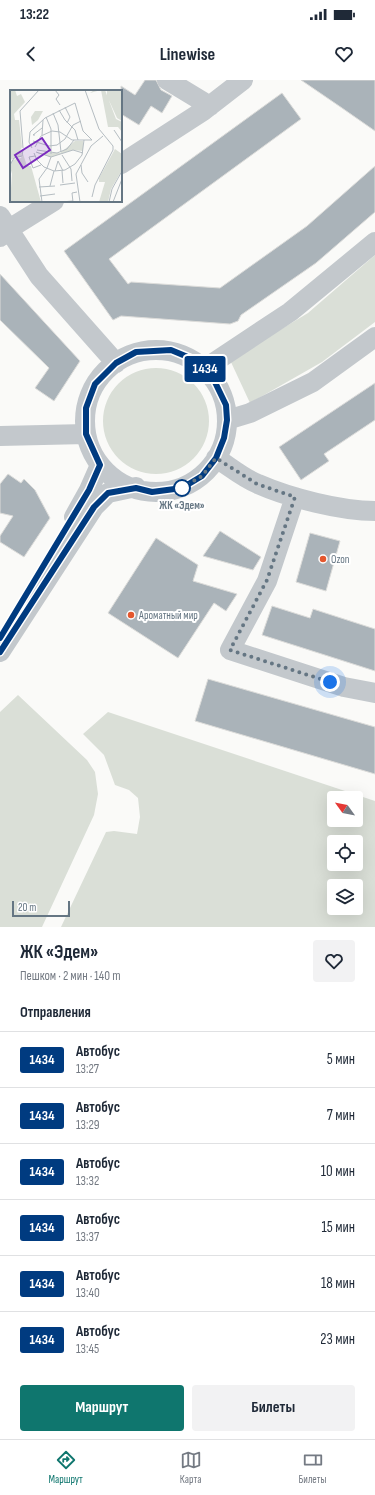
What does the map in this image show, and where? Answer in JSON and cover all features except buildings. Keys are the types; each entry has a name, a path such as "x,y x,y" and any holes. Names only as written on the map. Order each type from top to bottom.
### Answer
{"street":[{"path":"167,80 210,106"},
{"path":"122,163 210,106 243,80"},
{"path":"52,202 3,227 39,276 116,363"},
{"path":"204,369 290,312 375,242"},
{"path":"227,420 250,413 313,382 375,337"},
{"path":"171,350 195,360 204,369 212,376 226,405 227,420 224,438 216,458 202,476 182,488 152,492 120,483 100,465 86,434 86,408 95,384 116,363 136,352 171,350"},
{"path":"0,436 86,434"},
{"path":"216,458 257,484 295,497 355,511 375,511"},
{"path":"0,638 89,490 100,465"},
{"path":"0,652 94,507 108,493 136,488"},
{"path":"295,497 267,580 230,650 344,687 375,693"}],"shaded area":[{"path":"375,255 375,322 322,362 250,403 230,360 308,313"},
{"path":"156,368 176,372 194,383 205,401 209,421 205,441 194,459 176,470 156,474 136,470 118,459 107,441 103,421 107,401 118,383 136,372"},
{"path":"18,695 87,760 95,772 98,794 94,815 42,927 0,927 0,712"},
{"path":"108,712 345,791 327,791 327,827 363,827 363,797 375,801 375,927 61,927 106,832 114,831 137,834 140,817 138,798 129,790 115,785 104,755 83,734"}],"bus line":[{"name":"1434","path":"0,638 89,490 100,465 86,434 86,408 95,384 116,363 136,352 171,350 195,360 212,376 226,405 227,420 224,438 216,458 202,476 182,488 152,492 136,488 108,493 94,507 0,652"}],"place":[{"name":"ЖК «Эдем»","path":"182,488"},
{"name":"Ozon","path":"323,559"},
{"name":"Ароматный мир","path":"131,615"}],"route":[{"path":"182,488 202,476 216,458 257,484 295,497 267,580 230,650 330,682"}]}
